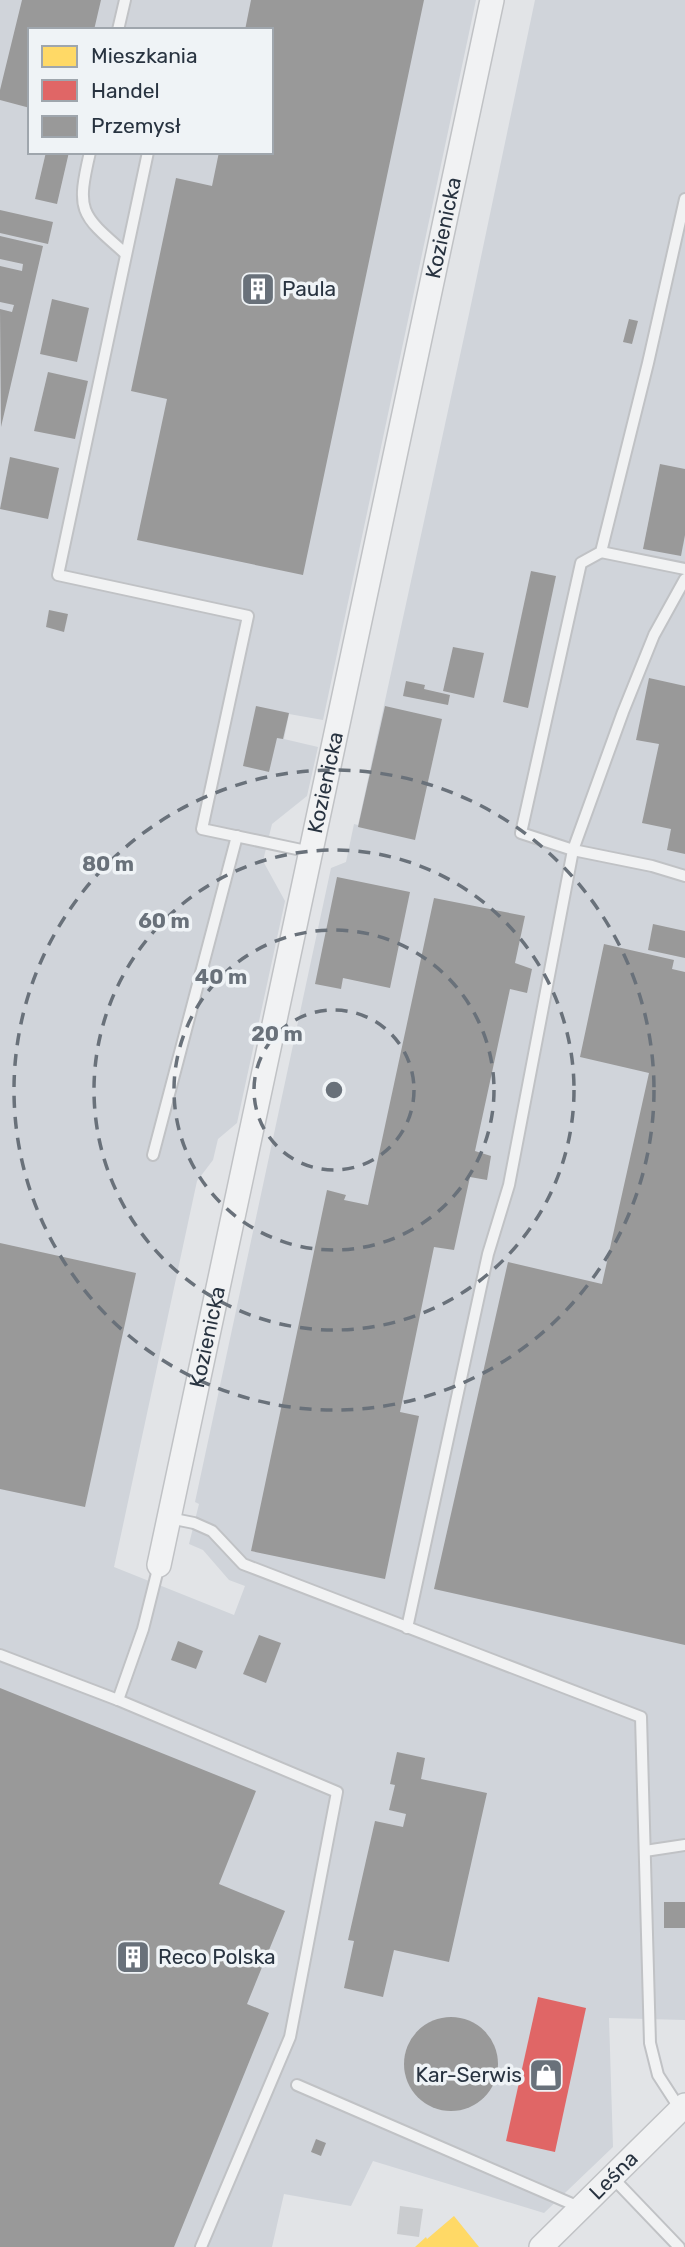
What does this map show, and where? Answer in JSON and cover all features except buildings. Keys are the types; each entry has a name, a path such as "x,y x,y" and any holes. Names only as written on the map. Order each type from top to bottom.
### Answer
{"street":[{"name":"Kozienicka","path":"159,1565 492,0"},
{"name":"Leśna","path":"541,2247 682,2107"}],"lane":[{"path":"118,28 125,0"},
{"path":"90,154 82,186 85,210 98,230 126,254"},
{"path":"148,154 58,575 248,616 202,829 311,852"},
{"path":"601,552 685,199"},
{"path":"685,569 601,552 581,564 521,833 573,850 652,866 685,876"},
{"path":"407,1628 488,1254 509,1185 573,850 654,635 685,579"},
{"path":"153,1155 237,836"},
{"path":"169,1518 194,1523 212,1531 243,1564 641,1717 650,2043 658,2075 682,2107"},
{"path":"118,1700 143,1629 159,1565"},
{"path":"0,1655 118,1700 337,1792 289,2038 201,2247"},
{"path":"645,1851 685,1845"},
{"path":"297,2085 579,2207"},
{"path":"611,2176 678,2247"}],"shaded area":[{"path":"0,0 476,0 323,720 289,714 284,739 318,747 307,796 272,824 263,861 285,901 237,1123 218,1139 213,1160 197,1181 114,1567 234,1615 245,1586 229,1580 203,1550 189,1544 199,1504 195,1502 331,868 346,862 354,824 358,825 535,0 685,0 685,2020 609,2018 613,2147 544,2213 373,2161 351,2206 284,2194 272,2247 0,2247"}],"place":[{"name":"Paula","path":"258,289"},
{"name":"Reco Polska","path":"133,1957"},
{"name":"Kar-Serwis","path":"546,2075"}]}
